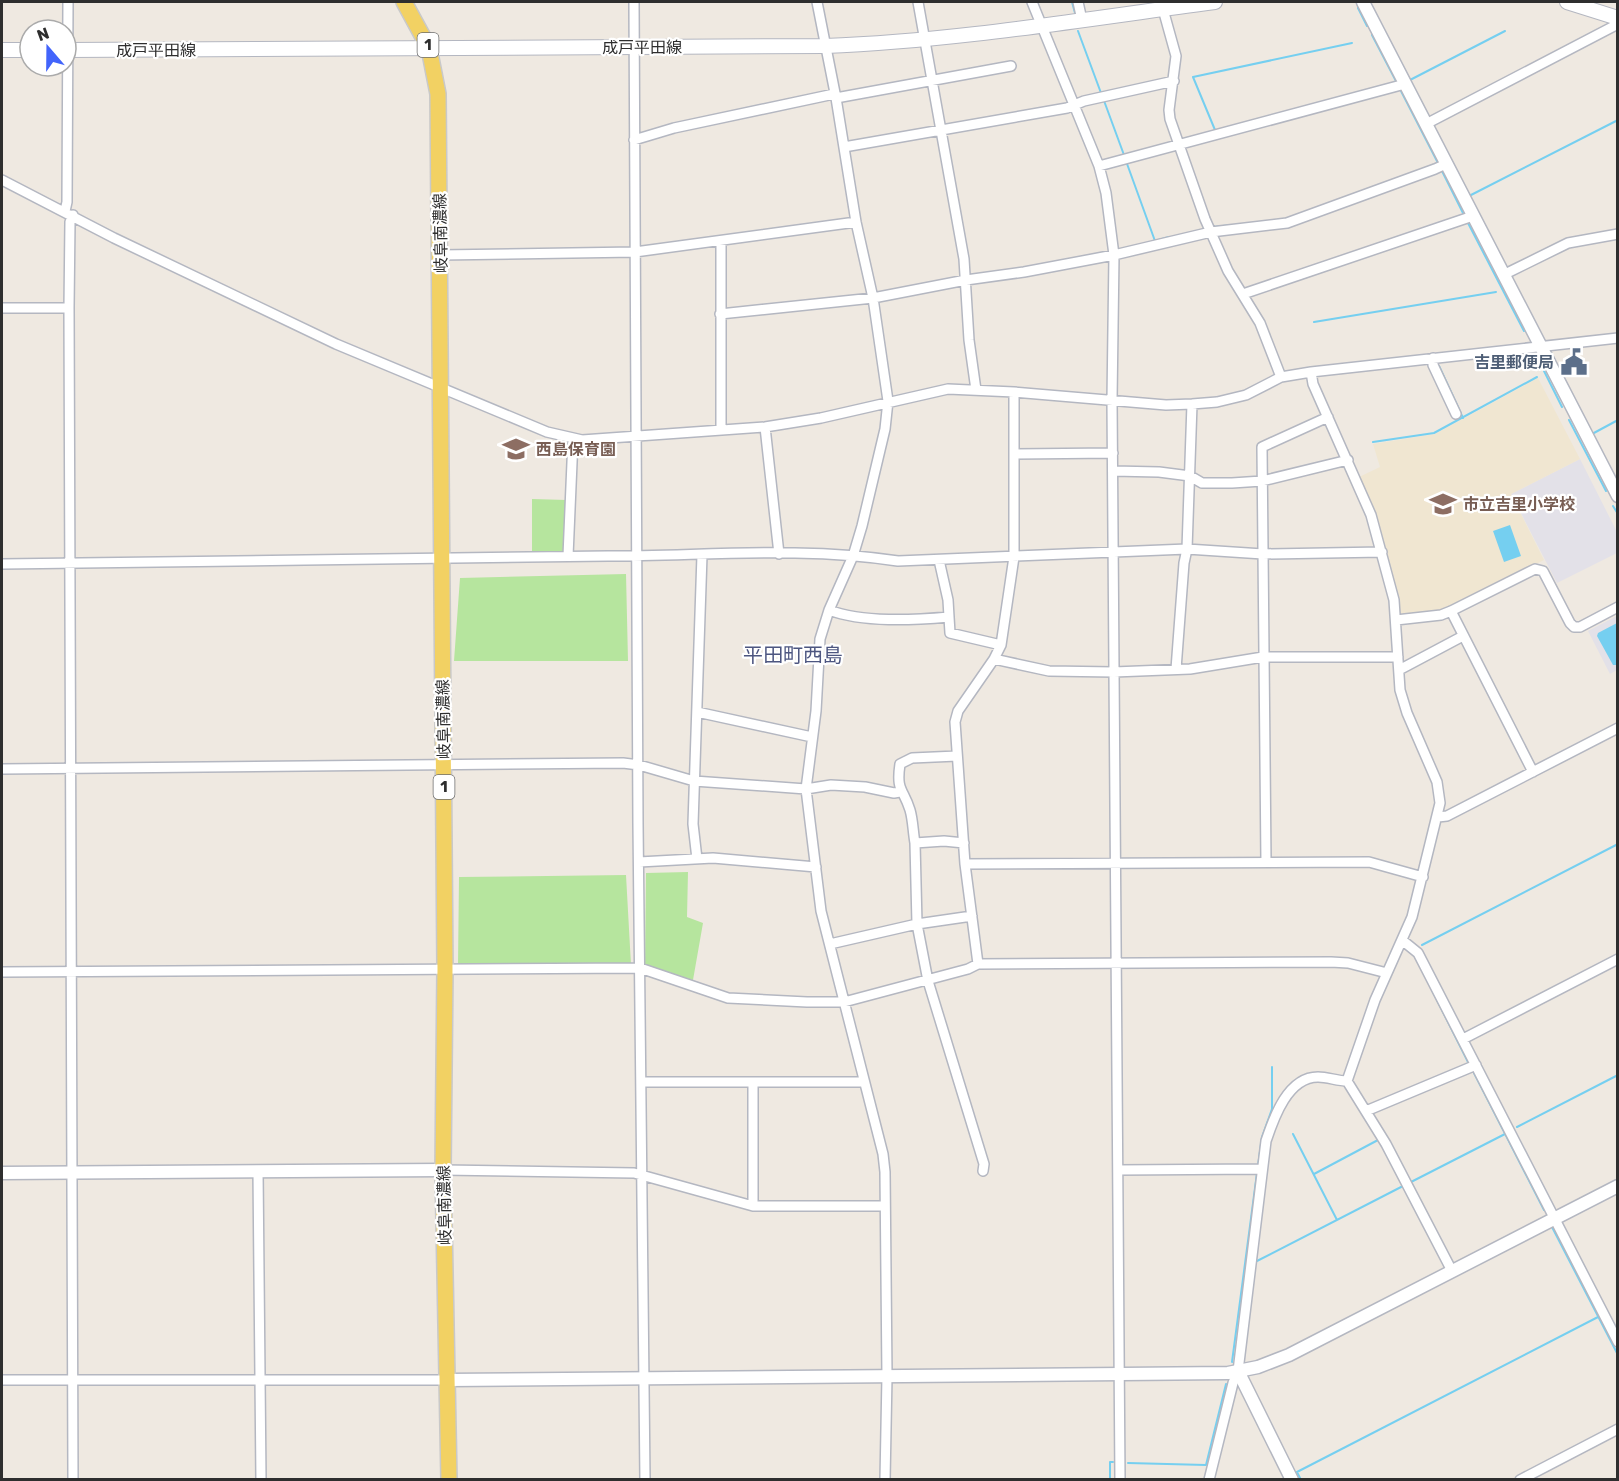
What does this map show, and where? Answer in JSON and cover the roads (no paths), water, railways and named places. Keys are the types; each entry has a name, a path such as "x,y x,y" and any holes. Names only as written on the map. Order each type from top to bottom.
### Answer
{"main road":[{"name":"岐阜南濃線","path":"404,2 429,48 438,94 445,969 443,1170 449,1479"},
{"name":"成戸平田線","path":"78,50 252,51 825,46 924,40 1042,26 1162,5 1215,2"},
{"path":"1567,2 1617,18"},
{"path":"2,50 18,50"}],"street":[{"path":"67,18 68,2"},
{"path":"634,2 645,1479"},
{"path":"817,2 856,222 873,298 888,401 885,429 874,478 853,556 820,639 816,711 806,789 821,911 885,1172 887,1376 885,1479"},
{"path":"918,2 964,259 969,340 976,390"},
{"path":"1032,2 1099,166 1106,193 1114,255 1112,400 1120,1479"},
{"path":"1078,2 1082,20"},
{"path":"1363,2 1617,496"},
{"path":"1162,5 1176,56 1169,110 1178,143 1228,271 1260,323 1281,377"},
{"path":"1426,124 1617,24"},
{"path":"634,140 674,128 835,96 1011,66"},
{"path":"66,78 67,202 70,222 73,1479"},
{"path":"844,147 1073,105 1174,81"},
{"path":"1099,166 1178,143 1274,121 1405,84"},
{"path":"720,314 873,298 1114,255 1211,232 1287,223 1446,164"},
{"path":"2,180 114,238 336,344 547,432 573,439 637,437 765,427 812,420 948,389 1014,392 1166,405 1217,402 1246,394 1281,377 1311,372 1617,338"},
{"path":"1243,294 1473,216"},
{"path":"440,255 635,252 856,222"},
{"path":"1503,275 1568,243 1617,234"},
{"path":"721,241 721,430"},
{"path":"2,308 69,308"},
{"path":"1433,358 1433,365 1456,414"},
{"path":"1311,372 1313,384 1371,515 1394,600 1400,690 1407,713 1437,782 1440,803 1412,917 1375,1000 1347,1081"},
{"path":"978,964 965,864 955,722 958,711 1001,645 1014,556 1014,392"},
{"path":"1176,669 1187,549 1192,404"},
{"path":"1266,862 1262,447 1328,417"},
{"path":"765,427 779,554"},
{"path":"568,556 573,439"},
{"path":"1015,454 1113,453"},
{"path":"1113,471 1159,472 1190,476 1202,483 1262,481 1348,460"},
{"path":"2,564 779,554 853,556 898,561 1187,549 1263,554 1382,552"},
{"path":"697,859 693,824 702,555"},
{"path":"939,560 948,600 950,633 1001,645"},
{"path":"1396,620 1441,615 1535,568 1544,571 1574,627 1580,627 1617,607"},
{"path":"830,610 888,620 949,617"},
{"path":"1451,611 1533,772"},
{"path":"1399,670 1463,636"},
{"path":"994,659 1049,671 1114,672 1190,669 1263,657 1398,657"},
{"path":"697,712 812,737"},
{"path":"1438,817 1447,816 1617,728"},
{"path":"957,756 912,758 900,764 898,779 900,792 910,811 915,843 917,924 928,981 984,1164 983,1171"},
{"path":"2,769 624,763 694,781 806,789 831,785 865,787 894,794 900,792"},
{"path":"915,843 944,841 964,843"},
{"path":"639,862 713,858 816,867"},
{"path":"965,864 1369,862 1423,877"},
{"path":"830,944 917,924 972,916"},
{"path":"1402,940 1418,953 1617,1342"},
{"path":"1463,1039 1617,959"},
{"path":"2,972 640,968 728,998 844,1002 928,981 978,964 1348,963 1387,973"},
{"path":"1366,1111 1476,1065"},
{"path":"1209,1479 1238,1371 1266,1141 1274,1118 1288,1095 1300,1082 1319,1077 1347,1081 1386,1144 1452,1271"},
{"path":"642,1082 864,1082"},
{"path":"753,1083 753,1206"},
{"path":"1118,1170 1262,1169"},
{"path":"258,1170 261,1479"},
{"path":"2,1173 443,1170 643,1174 753,1206 885,1206"},
{"path":"2,1380 261,1381 1210,1375 1258,1367 1288,1355 1617,1186"},
{"path":"1238,1371 1292,1479"},
{"path":"1520,1479 1617,1429"}],"water":[{"path":"1510,525 1521,556 1504,562 1493,531"},
{"path":"1617,623 1618,665 1613,665 1597,636 1598,633"}],"waterway":[{"path":"1072,2 1075,13"},
{"path":"1358,8 1367,26"},
{"path":"1078,31 1101,93"},
{"path":"1410,80 1505,31"},
{"path":"1372,35 1397,83"},
{"path":"1215,130 1193,77 1352,43"},
{"path":"1401,91 1438,163"},
{"path":"1103,98 1124,155"},
{"path":"1471,195 1618,120"},
{"path":"1126,161 1155,241 1169,237"},
{"path":"1442,171 1464,215"},
{"path":"1468,223 1524,331"},
{"path":"1214,227 1232,225"},
{"path":"1314,322 1496,292"},
{"path":"1439,366 1463,418"},
{"path":"1544,371 1562,407"},
{"path":"1373,442 1434,433 1537,377"},
{"path":"1569,420 1606,491"},
{"path":"1592,434 1618,420"},
{"path":"1613,506 1618,514"},
{"path":"1422,945 1618,844"},
{"path":"1432,990 1469,1064"},
{"path":"1258,1166 1262,1137 1272,1109 1272,1067"},
{"path":"1473,1071 1544,1210"},
{"path":"1517,1127 1618,1075"},
{"path":"1293,1134 1337,1220"},
{"path":"1411,1182 1505,1134"},
{"path":"1314,1174 1378,1140"},
{"path":"1232,1362 1257,1173"},
{"path":"1255,1262 1403,1186"},
{"path":"1552,1227 1618,1355"},
{"path":"1301,1480 1297,1472 1598,1317"},
{"path":"1128,1463 1206,1465 1226,1384"},
{"path":"1110,1480 1110,1462 1113,1462"}],"place":[{"name":"吉里郵便局","path":"1574,362"},
{"name":"西島保育園","path":"516,449"},
{"name":"市立吉里小学校","path":"1443,504"}],"district":[{"name":"平田町西島","path":"793,655"}]}
